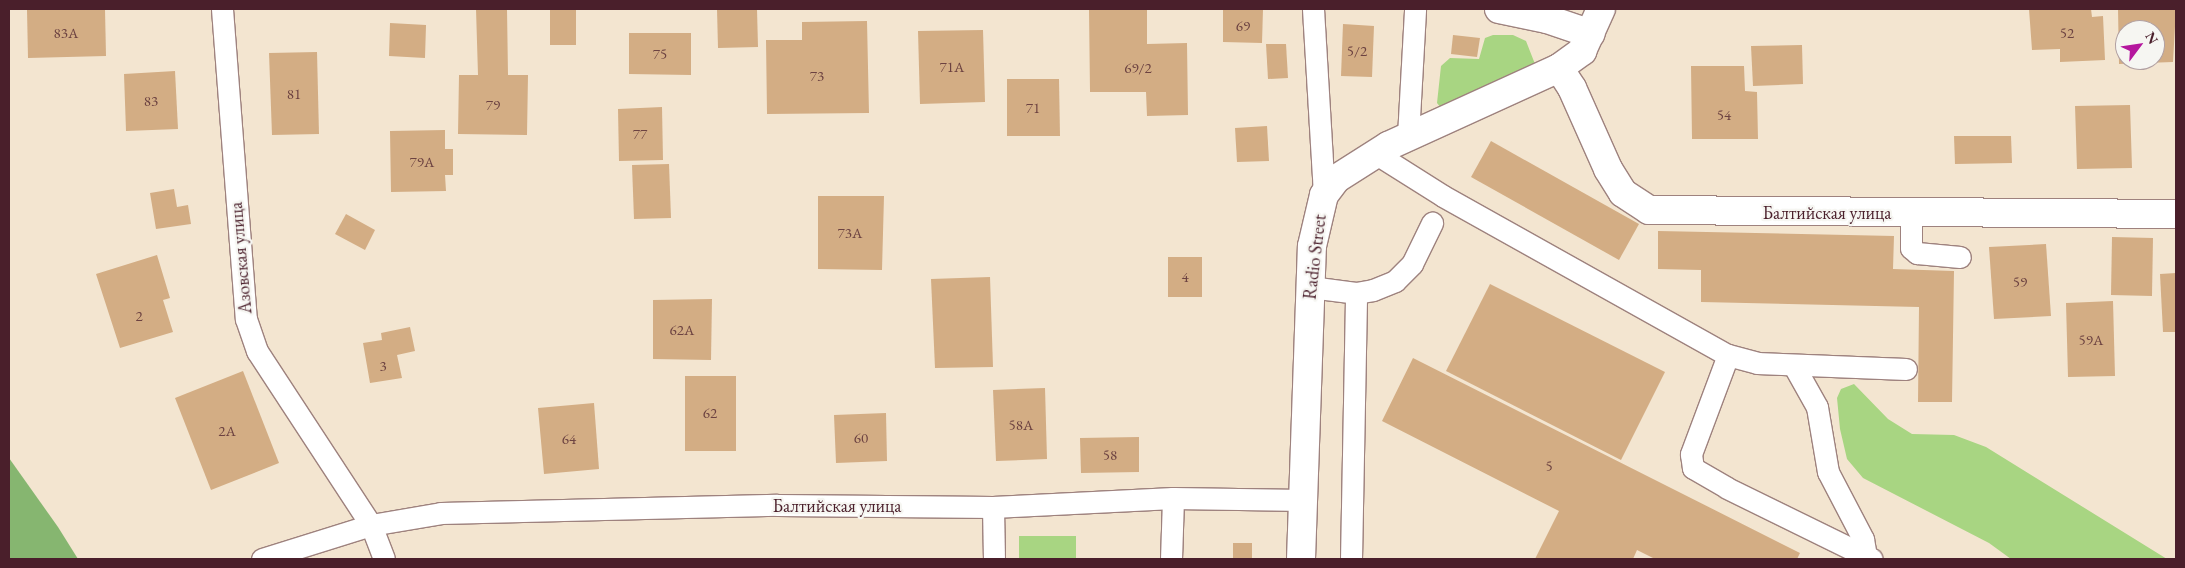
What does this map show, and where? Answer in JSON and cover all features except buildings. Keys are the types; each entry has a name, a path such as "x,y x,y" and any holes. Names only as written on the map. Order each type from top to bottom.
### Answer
{"street":[{"path":"1500,9 1547,19 1591,34"},
{"name":"Radio Street","path":"1301,559 1312,246 1324,195 1336,179 1375,153 1408,136 1559,68 1582,51 1601,9"},
{"name":"Балтийская улица","path":"1559,68 1623,192 1649,210 2176,214"}],"lane":[{"name":"Азовская улица","path":"222,9 246,319 257,350 371,526 384,559"},
{"path":"1313,9 1324,195"},
{"path":"1408,136 1415,9"},
{"path":"1375,153 1443,196 1728,355 1747,362 1794,366 1906,369"},
{"path":"1911,213 1911,248 1917,253 1960,257"},
{"path":"1310,287 1356,293 1373,290 1395,281 1412,264 1432,223"},
{"path":"1351,559 1356,293"},
{"path":"1728,355 1691,454 1693,468 1727,488 1869,558"},
{"path":"1794,366 1817,407 1828,472 1864,538 1869,558"},
{"name":"Балтийская улица","path":"262,559 371,526 441,513 777,505 993,507 1173,498 1304,500"},
{"path":"1172,559 1173,498"},
{"path":"993,507 994,559"}],"green space":[{"path":"1493,35 1513,35 1526,41 1535,64 1441,108 1437,103 1441,66 1450,58 1479,59 1485,38"},
{"path":"1854,384 1888,419 1912,434 1954,435 1986,447 2167,559 2011,559 1989,543 1863,478 1847,459 1840,429 1837,398 1841,389"},
{"path":"9,458 58,527 78,559 9,559"},
{"path":"1019,536 1076,536 1076,559 1019,559"}]}
